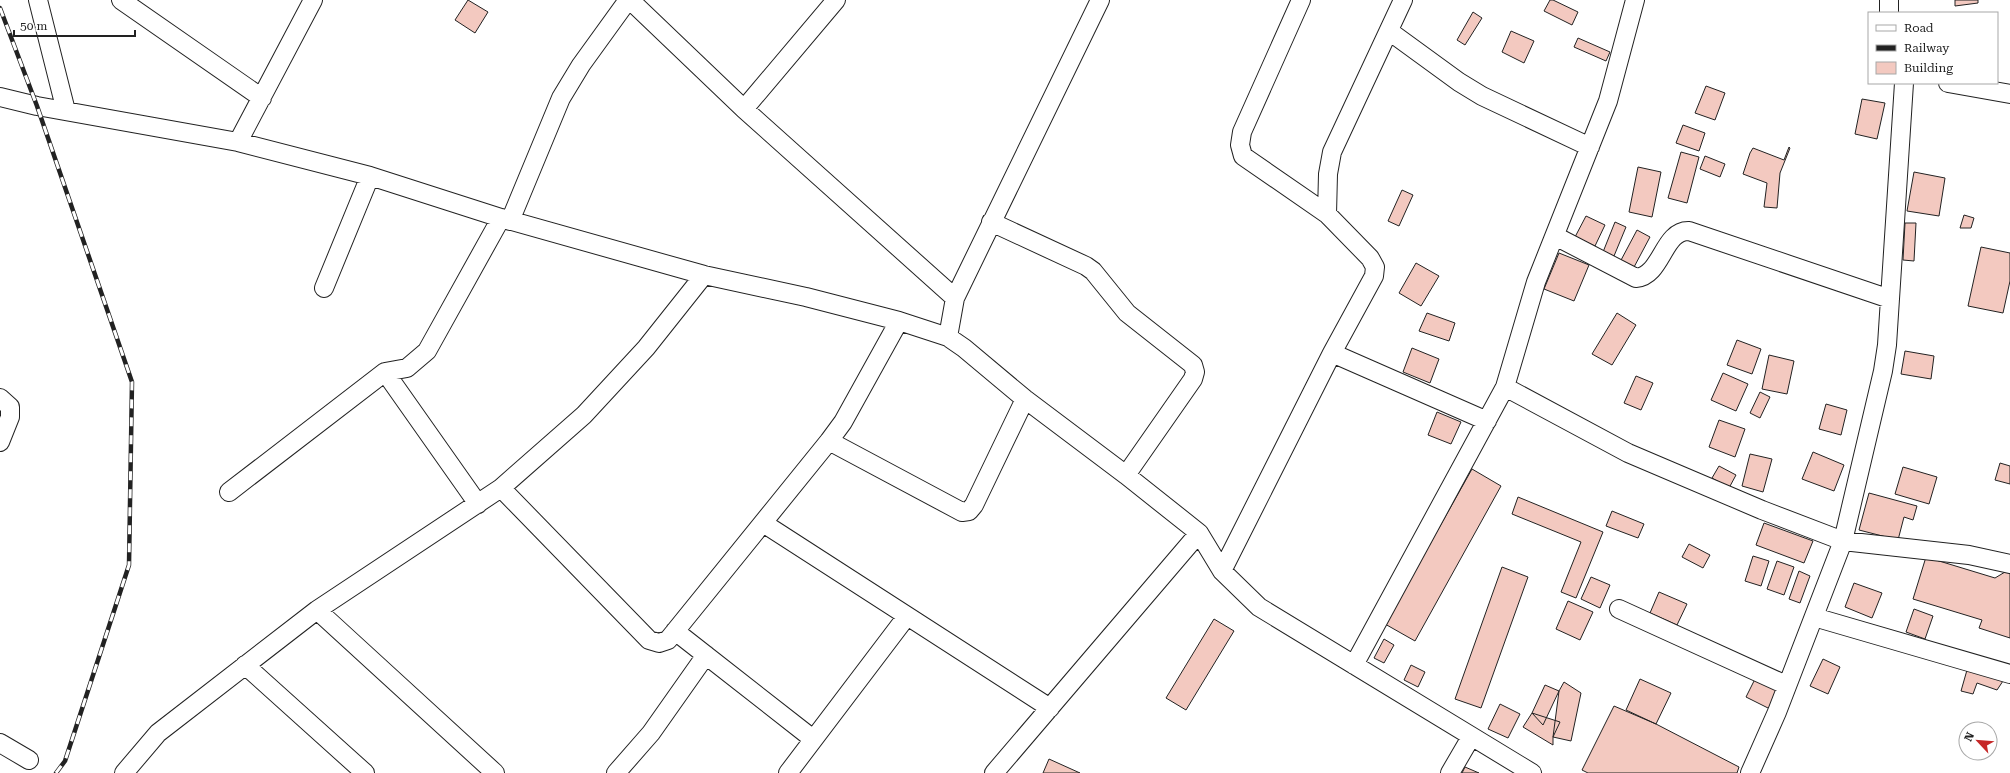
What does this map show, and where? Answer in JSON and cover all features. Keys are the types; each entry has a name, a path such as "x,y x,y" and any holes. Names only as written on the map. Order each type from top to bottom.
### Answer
{"street":[{"path":"38,0 66,111"},
{"path":"121,0 262,98"},
{"path":"238,142 313,0"},
{"path":"228,492 385,372 407,368 426,351 505,220 561,98 581,65 629,0 744,109 955,298"},
{"path":"744,109 836,0"},
{"path":"948,337 955,298 1100,0"},
{"path":"1222,571 1332,353 1374,276 1375,266 1370,258 1327,214 1243,156 1240,145 1242,132 1301,0"},
{"path":"1327,214 1328,174 1332,152 1403,0"},
{"path":"1354,665 1505,387 1536,282 1608,101 1635,0"},
{"path":"1889,0 1889,12"},
{"path":"1389,31 1459,82 1482,96 1590,147"},
{"path":"1750,773 1777,712 1786,685 1843,541 1884,371 1904,84"},
{"path":"1954,84 2010,94"},
{"path":"0,97 37,106 238,142 370,176 505,220 704,276 806,297 899,321 948,337 964,348 1025,399 1200,533 1222,571 1259,607 1532,773"},
{"path":"324,288 370,176"},
{"path":"991,222 1094,271 1127,313 1193,365 1195,372 1193,379 1126,475"},
{"path":"1555,236 1636,278 1643,277 1650,272 1675,236 1682,231 1689,232 1890,299"},
{"path":"124,773 158,733 317,610 500,488 584,415 646,348 704,276"},
{"path":"500,488 649,640 659,643 668,640 764,523 843,422 899,321"},
{"path":"1332,353 1487,421"},
{"path":"385,372 478,504"},
{"path":"1505,387 1628,453 1762,510 1843,541 1969,555 2010,564"},
{"path":"0,398 10,407 10,417 0,442"},
{"path":"829,441 962,512 969,511 974,505 1025,399"},
{"path":"764,523 1050,708"},
{"path":"994,773 1200,533"},
{"path":"1619,609 1786,685"},
{"path":"317,610 495,773"},
{"path":"788,773 907,616"},
{"path":"1814,616 2010,674"},
{"path":"675,631 813,739"},
{"path":"616,773 651,733 706,655"},
{"path":"245,665 365,773"},
{"path":"1450,773 1471,737"},
{"path":"0,743 29,760"}],"building":[{"path":"468,0 488,12 475,33 455,20"},
{"path":"1550,0 1578,12 1572,25 1544,11"},
{"path":"1955,0 1978,0 1978,3 1955,6"},
{"path":"1473,12 1482,18 1465,45 1457,40"},
{"path":"1511,31 1534,41 1524,63 1502,52"},
{"path":"1578,38 1610,52 1606,61 1574,47"},
{"path":"1706,86 1725,93 1715,120 1695,113"},
{"path":"1862,99 1885,103 1877,139 1855,134"},
{"path":"1683,125 1705,133 1699,151 1676,143"},
{"path":"1789,147 1790,148 1780,173 1777,208 1764,207 1767,183 1743,174 1750,153 1753,148 1784,160"},
{"path":"1681,152 1699,157 1687,203 1668,198"},
{"path":"1705,156 1725,164 1720,177 1700,169"},
{"path":"1638,167 1661,172 1652,217 1629,212"},
{"path":"1914,172 1945,178 1939,216 1907,211"},
{"path":"1402,190 1413,195 1399,226 1388,221"},
{"path":"1964,215 1974,218 1971,228 1960,228"},
{"path":"1586,216 1605,225 1595,246 1575,237"},
{"path":"1615,222 1626,227 1614,256 1603,252"},
{"path":"1905,223 1916,223 1914,261 1903,260"},
{"path":"1637,230 1650,237 1633,269 1620,262"},
{"path":"1981,247 2010,253 2010,281 2003,313 1968,306"},
{"path":"1559,253 1589,265 1574,301 1544,289"},
{"path":"1416,263 1439,276 1421,306 1399,293"},
{"path":"1427,313 1455,323 1449,341 1419,331"},
{"path":"1617,313 1636,325 1612,365 1592,354"},
{"path":"1737,340 1761,349 1752,374 1727,365"},
{"path":"1412,348 1439,359 1430,383 1403,372"},
{"path":"1905,351 1934,356 1931,379 1901,374"},
{"path":"1769,355 1794,361 1787,394 1762,389"},
{"path":"1723,373 1748,384 1736,411 1711,400"},
{"path":"1636,376 1653,383 1641,410 1624,403"},
{"path":"1760,392 1770,397 1760,418 1750,413"},
{"path":"1826,404 1847,410 1841,435 1819,429"},
{"path":"1437,412 1461,422 1451,444 1428,435"},
{"path":"1719,420 1745,429 1735,457 1709,447"},
{"path":"1813,452 1844,465 1834,491 1802,479"},
{"path":"1750,454 1772,459 1763,492 1742,486"},
{"path":"2000,463 2010,466 2010,484 1995,480"},
{"path":"1719,466 1736,475 1729,488 1712,478"},
{"path":"1903,467 1937,477 1929,504 1895,494"},
{"path":"1472,469 1501,486 1415,641 1385,624"},
{"path":"1869,493 1917,506 1913,520 1904,517 1898,540 1859,530"},
{"path":"1518,497 1603,532 1576,598 1561,592 1581,542 1512,514"},
{"path":"1612,511 1644,524 1638,538 1606,526"},
{"path":"1764,523 1813,541 1804,563 1756,545"},
{"path":"1689,544 1710,555 1703,568 1682,557"},
{"path":"1753,556 1769,561 1761,586 1745,581"},
{"path":"1926,557 1995,578 2010,569 2010,638 1979,628 1982,620 1913,599"},
{"path":"1777,561 1794,567 1784,595 1767,589"},
{"path":"1502,567 1528,577 1481,708 1455,699"},
{"path":"1799,571 1810,576 1800,603 1789,599"},
{"path":"1591,577 1610,585 1600,608 1581,599"},
{"path":"1854,583 1882,593 1872,618 1845,607"},
{"path":"1659,592 1687,604 1677,625 1650,613"},
{"path":"1568,601 1593,612 1580,640 1556,629"},
{"path":"1914,609 1933,616 1925,639 1906,632"},
{"path":"1214,619 1234,631 1186,710 1166,698"},
{"path":"1384,639 1394,645 1384,663 1374,658"},
{"path":"1823,659 1840,667 1828,694 1810,686"},
{"path":"1411,665 1425,672 1418,687 1404,680"},
{"path":"1967,670 2003,681 1997,690 1977,683 1973,694 1961,691"},
{"path":"1758,673 1776,682 1776,712 1746,697"},
{"path":"1640,679 1671,693 1656,724 1626,710"},
{"path":"1564,682 1581,693 1571,741 1553,737 1559,691"},
{"path":"1545,685 1559,691 1543,725 1532,713"},
{"path":"1500,704 1520,714 1508,738 1488,729"},
{"path":"1614,706 1656,724 1739,767 1737,773 1588,773 1582,770"},
{"path":"1532,713 1560,722 1553,737 1553,745 1523,727"},
{"path":"1049,759 1080,773 1043,773"},
{"path":"1465,767 1479,773 1462,773"}],"railway":[{"path":"0,8 37,106 132,382 129,565 65,761 56,773"}]}
